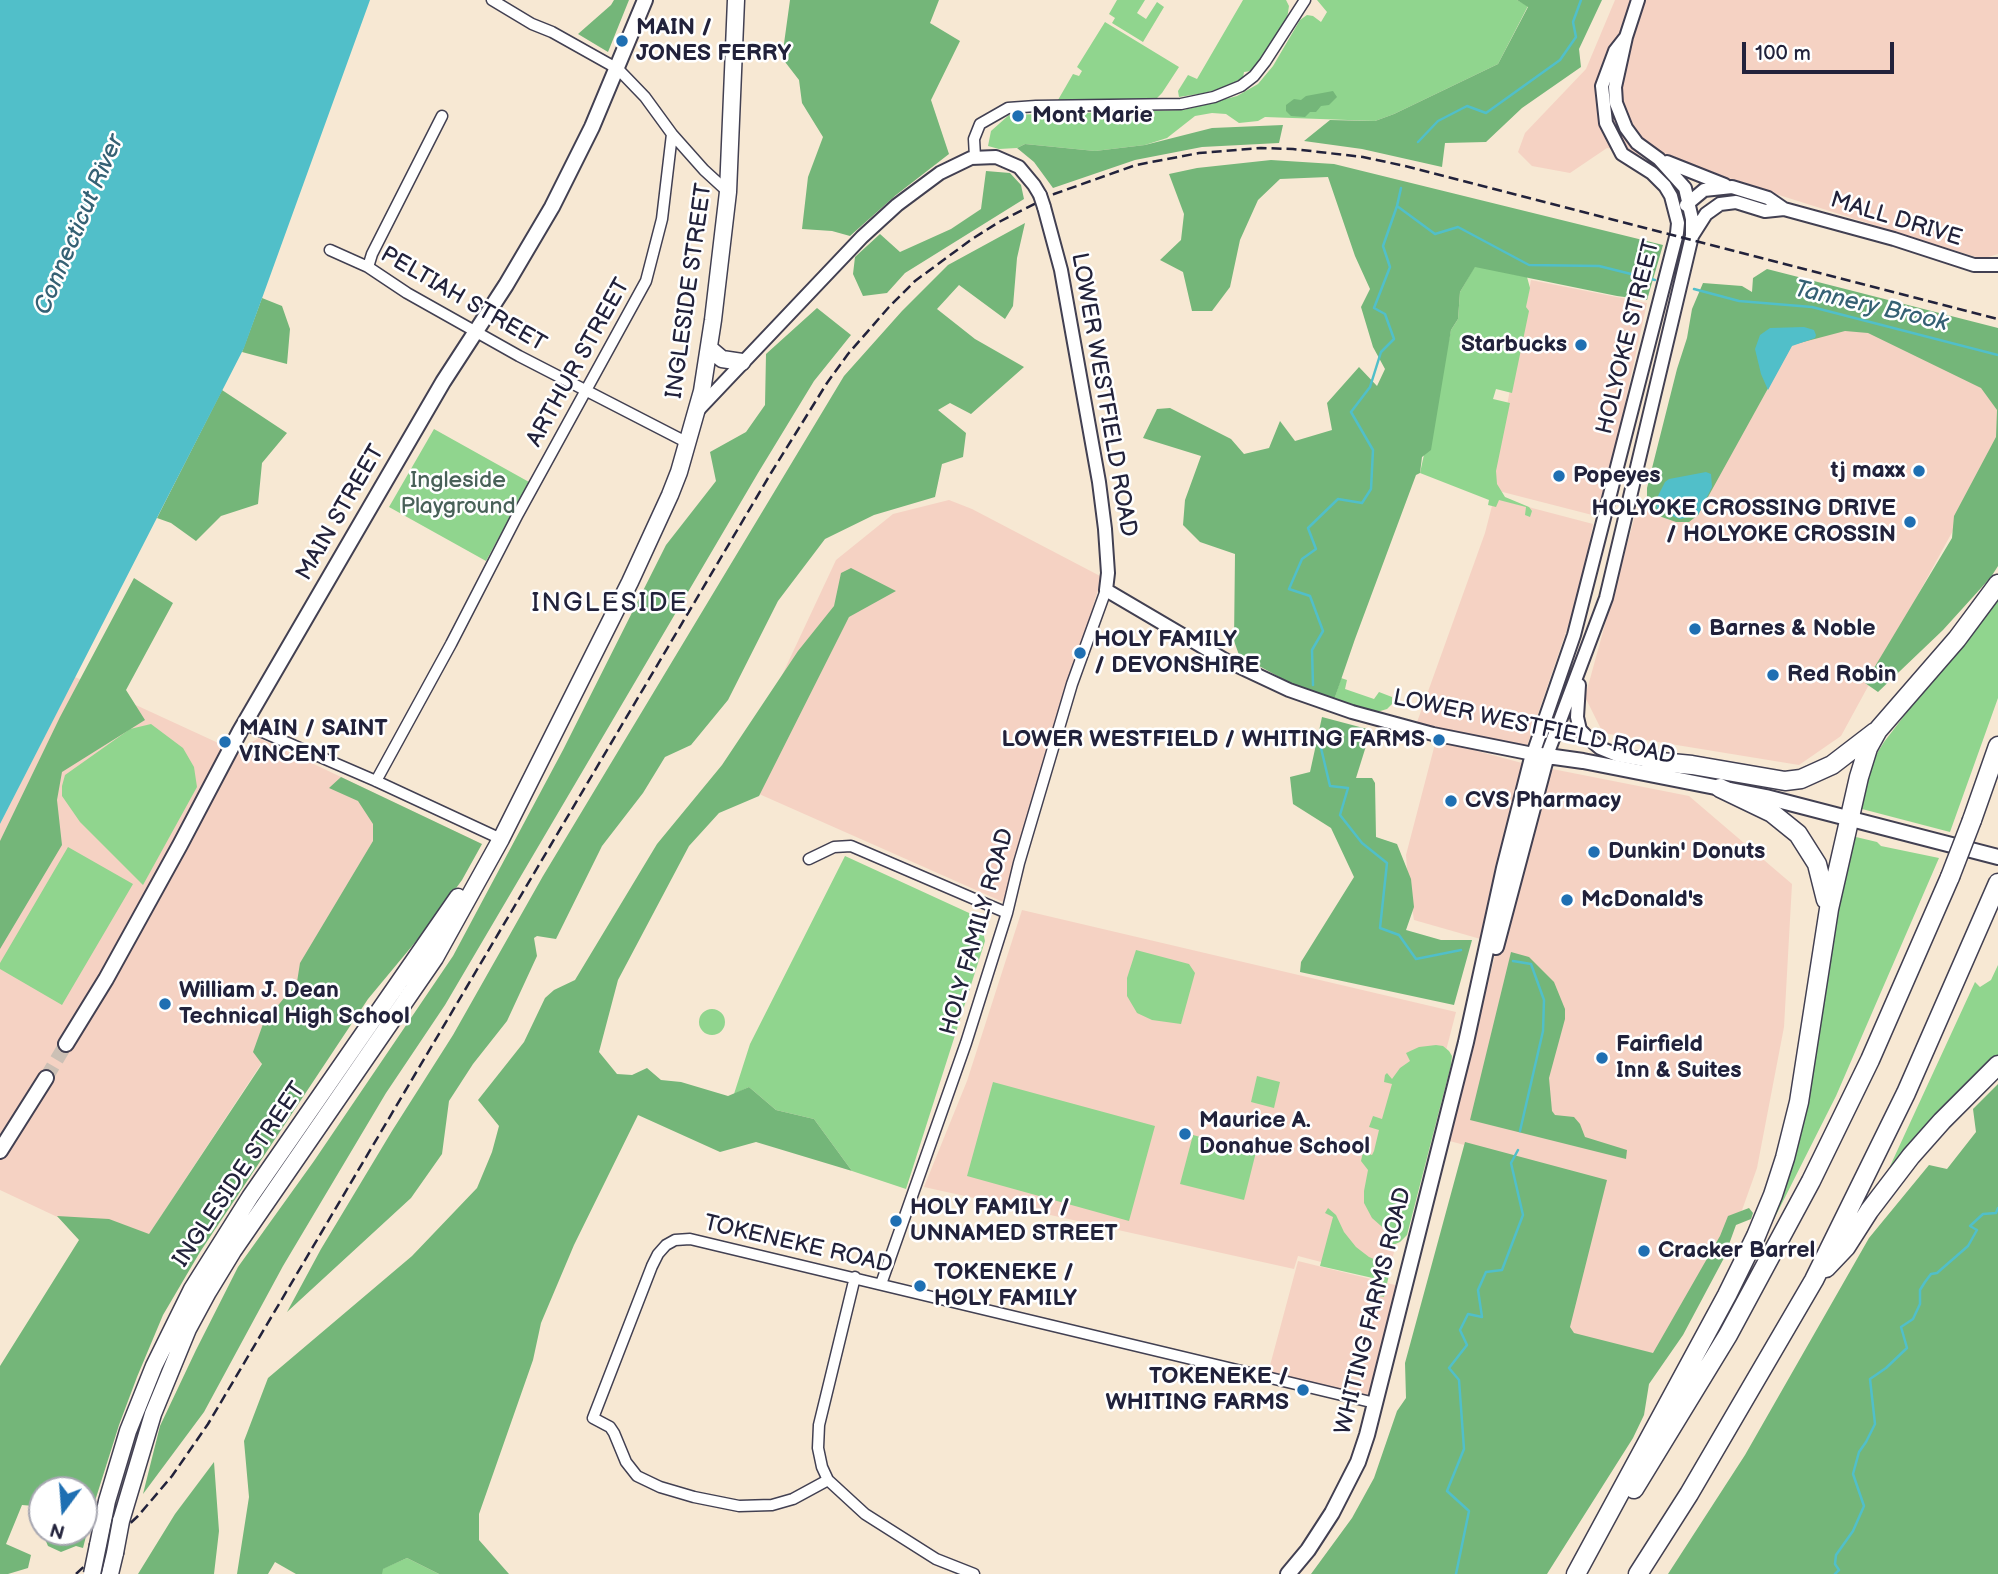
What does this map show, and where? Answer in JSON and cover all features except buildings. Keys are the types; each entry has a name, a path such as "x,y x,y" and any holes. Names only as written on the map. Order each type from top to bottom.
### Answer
{"highway":[{"path":"1578,1574 1711,1327 1769,1205 1785,1158 1799,1102 1827,917 1862,764 1878,730 1956,639 1998,584"},
{"path":"1650,761 1692,765 1771,780 1801,779 1832,765 1878,730"},
{"path":"1578,1574 1694,1394 1780,1241 1870,1060 1950,877 1998,746"},
{"path":"1720,788 1772,813 1797,834 1814,857 1820,872 1827,917"},
{"path":"1637,1574 1689,1494 1814,1280 1906,1093 1997,887"},
{"path":"1814,1280 1846,1247 1911,1156 1998,1065"}],"main road":[{"name":"MAIN STREET","path":"66,1044 160,881 244,724 475,330 506,285 552,207 593,127 645,0"},
{"name":"INGLESIDE STREET","path":"112,1564 121,1521 152,1414 188,1329 233,1251 435,958 501,839 670,495 697,411 709,348 728,192 736,0"},
{"path":"709,348 722,359 742,362"},
{"name":"LOWER WESTFIELD ROAD","path":"1540,754 1720,788 1998,857"},
{"name":"WHITING FARMS ROAD","path":"1287,1574 1321,1531 1346,1487 1361,1452 1466,1042 1501,880 1540,754"},
{"name":"INGLESIDE STREET","path":"92,1574 107,1502 128,1431 154,1366 192,1289 258,1186 501,839"},
{"path":"0,1151 46,1078"}],"street":[{"path":"492,0 618,69 645,97 672,134 704,170 728,192"},
{"path":"697,411 862,237 897,205 940,173 975,157 974,139 980,124 1008,108 1181,104 1214,97 1241,86 1254,76 1305,0"},
{"name":"HOLYOKE STREET","path":"1540,754 1584,661 1606,598 1692,236 1689,203 1682,183 1630,135 1616,103 1615,87 1626,37 1638,0"},
{"name":"HOLYOKE STREET","path":"1540,754 1579,615 1677,233 1678,223 1671,196 1660,180 1622,154 1606,122 1602,86 1615,51 1626,37"},
{"path":"368,267 372,254 442,116"},
{"name":"ARTHUR STREET","path":"376,781 646,281 662,219 672,134"},
{"name":"LOWER WESTFIELD ROAD","path":"975,157 996,157 1011,162 1027,175 1042,201 1060,271 1099,482 1107,551 1106,590 1225,660 1289,690 1352,712 1433,734 1540,754"},
{"path":"1659,159 1732,187"},
{"name":"MALL DRIVE","path":"1676,216 1704,190 1732,187 1768,198 1784,209 1894,239 1974,265 1998,265"},
{"path":"1671,196 1689,203"},
{"name":"MALL DRIVE","path":"1689,203 1721,198 1765,211 1784,209"},
{"path":"1692,236 1710,210 1720,204 1736,202"},
{"name":"PELTIAH STREET","path":"330,250 368,267 407,293 586,391 688,443"},
{"name":"HOLY FAMILY ROAD","path":"881,1284 952,1085 1007,913 1060,723 1106,590"},
{"path":"1584,661 1576,709 1580,730 1600,748 1617,755 1650,761 1683,781"},
{"path":"244,724 501,839"},
{"path":"809,859 839,845 851,846 1007,913"},
{"name":"TOKENEKE ROAD","path":"828,1480 793,1499 762,1506 739,1506 684,1494 648,1482 632,1472 610,1427 593,1418 652,1266 658,1254 670,1242 690,1239 1375,1403"},
{"path":"855,1277 819,1425 819,1454 828,1480 851,1503 922,1551 974,1574"}],"shaded area":[{"path":"1615,0 1998,0 1998,254 1982,259 1690,167 1607,148 1570,173 1532,166 1518,152 1525,133 1586,69"},
{"path":"1531,280 1647,303 1600,517 1491,489"},
{"path":"1862,324 1998,394 1998,448 1841,736 1799,765 1603,733 1585,697 1639,501 1686,513 1784,336"},
{"path":"1494,498 1593,524 1581,588 1527,746 1480,741 1416,725 1485,533"},
{"path":"949,500 972,509 1102,577 1003,902 732,782 836,560 893,514"},
{"name":"William J. Dean Technical High School","path":"75,677 240,753 248,744 259,738 482,844 450,891 265,1058 136,1254 0,1190 0,824"},
{"path":"1436,740 1522,763 1689,796 1792,884 1784,1027 1757,1168 1741,1213 1663,1356 1568,1333 1601,1182 1446,1140 1498,944 1414,920 1406,855"},
{"name":"Maurice A. Donahue School","path":"1022,910 1456,1012 1387,1279 1298,1256 1294,1269 924,1187 967,1081"},
{"path":"1298,1261 1399,1286 1372,1396 1268,1373"}],"green space":[{"path":"614,0 629,0 608,52 578,34"},
{"path":"790,0 939,0 930,23 960,41 931,100 949,154 896,195 850,236 832,231 802,229 808,177 823,137 802,103 799,80 782,58"},
{"path":"1117,0 1145,0 1137,13 1146,19 1157,2 1164,7 1143,42 1112,23 1115,18 1109,14"},
{"path":"1243,0 1286,0 1289,6 1287,19 1261,60 1251,71 1244,72 1243,78 1225,87 1179,97 1178,91 1188,75 1197,79"},
{"path":"1317,0 1517,0 1528,6 1498,64 1375,121 1265,117 1258,121 1239,123 1226,114 1212,113 1195,116 1167,138 1145,145 1095,151 1025,144 1017,148 999,149 988,146 991,131 1009,115 1184,110 1237,96 1258,84 1273,66 1300,20 1307,15 1321,22 1327,12"},
{"path":"1517,0 1602,0 1579,49 1581,67 1522,108 1486,142 1445,143 1442,167 1362,149 1304,141 1330,120 1375,121 1498,64 1528,7"},
{"path":"1105,22 1179,67 1156,99 1058,100 1073,74 1079,76 1082,71 1077,67"},
{"path":"1333,91 1337,97 1329,105 1321,106 1316,112 1310,112 1305,117 1291,116 1286,111 1286,105 1294,99 1301,100 1306,96"},
{"path":"1283,125 1279,143 1202,147 1135,160 1053,188 1034,162 1017,148 1025,144 1095,151 1145,145 1212,128"},
{"path":"1271,160 1334,164 1663,245 1647,300 1475,267 1460,292 1458,319 1451,330 1431,450 1422,457 1420,473 1416,475 1334,700 1303,690 1239,655 1234,641 1235,554 1200,542 1183,525 1185,500 1201,456 1143,438 1157,409 1170,408 1231,439 1244,454 1269,448 1280,421 1295,441 1332,430 1327,403 1359,367 1377,386 1385,369 1373,347 1361,307 1370,289 1355,256 1328,177 1280,179 1258,200 1240,240 1230,287 1212,311 1192,311 1183,272 1160,260 1181,240 1184,214 1169,174 1197,168"},
{"path":"986,171 1010,173 1021,185 1024,199 905,273 887,293 863,296 853,274 855,257 880,234 900,252 951,229 981,209"},
{"path":"1025,223 1017,258 1013,306 1005,319 959,285 937,309 975,339 1024,367 971,414 950,403 938,410 966,433 963,457 942,464 935,497 874,515 825,539 778,601 728,700 691,745 665,757 643,793 602,846 556,939 537,936 534,938 537,956 507,1021 473,1064 449,1101 442,1154 411,1198 287,1312 321,1249 453,1035 543,876 844,376 902,311 948,265"},
{"path":"1475,266 1527,277 1530,288 1526,307 1529,311 1512,393 1496,389 1493,399 1510,403 1496,471 1497,484 1505,497 1529,507 1532,511 1530,517 1525,515 1526,507 1499,500 1496,507 1488,505 1489,500 1420,473 1451,330 1458,319 1460,292"},
{"path":"1767,269 1998,328 1998,566 1943,630 1878,692 1865,683 1952,538 1954,516 1996,437 1997,410 1981,388 1868,333 1845,331 1792,345 1698,515 1689,522 1676,522 1656,515 1647,503 1647,488 1687,338 1692,309 1703,283 1742,286 1752,292 1753,278"},
{"path":"262,298 282,306 290,329 287,364 242,352"},
{"path":"817,308 851,335 814,381 758,473 445,1005 386,1093 283,1266 204,1412 143,1494 160,1426 238,1267 314,1161 453,956 563,750 666,545 716,481 710,452 746,432 765,405 766,354"},
{"path":"222,390 287,433 262,463 258,504 221,516 196,541 171,523 157,518"},
{"name":"Ingleside Playground","path":"434,429 529,482 486,561 389,507"},
{"path":"851,568 896,591 849,617 759,796 719,813 689,846 618,980 599,1052 617,1074 632,1075 647,1068 661,1080 681,1082 728,1096 749,1087 776,1110 814,1119 852,1171 756,1142 720,1152 638,1115 574,1245 541,1323 533,1360 479,1514 479,1540 509,1574 439,1574 407,1558 383,1569 382,1574 296,1574 275,1562 268,1574 237,1574 249,1497 244,1441 268,1378 412,1256 477,1188 499,1126 478,1100 524,1042 545,998 554,990 575,980 657,844 722,765 798,651 834,606 841,573"},
{"path":"134,578 173,603 126,690 145,720 62,772 57,800 62,845 0,949 0,841 60,717"},
{"path":"1998,594 1998,698 1950,832 1862,809 1860,804 1866,780 1874,758 1884,742"},
{"path":"1341,678 1347,680 1345,689 1374,699 1379,692 1392,697 1392,704 1377,712 1334,700"},
{"path":"1322,717 1371,730 1356,778 1372,778 1375,783 1376,837 1397,844 1411,879 1414,907 1406,930 1441,940 1472,940 1454,1005 1300,972 1301,962 1354,877 1331,828 1293,804 1290,777 1310,772"},
{"path":"151,724 183,748 194,767 197,787 143,885 80,822 62,796 62,786 65,775 130,729"},
{"path":"341,777 482,844 462,880 427,928 368,999 200,1252 163,1315 119,1425 98,1492 98,1476 28,1476 28,1506 22,1505 6,1544 31,1555 28,1568 0,1574 0,1366 79,1240 57,1216 109,1219 149,1234 262,1064 253,1052 263,1024 297,982 300,963 373,841 373,824 358,801 329,788"},
{"path":"1856,837 1877,842 1881,846 1939,858 1836,1096 1767,1233 1820,1008 1850,843"},
{"path":"68,847 133,884 62,1005 0,969 0,963"},
{"path":"845,856 980,918 985,941 906,1189 852,1171 814,1119 776,1110 749,1087 734,1094 750,1044"},
{"path":"1136,950 1189,964 1195,973 1181,1024 1152,1020 1137,1013 1127,996 1127,978"},
{"path":"1511,952 1529,957 1554,982 1565,1009 1565,1019 1549,1078 1552,1111 1555,1115 1574,1117 1585,1137 1627,1150 1626,1159 1470,1120"},
{"path":"1998,965 1998,1058 1886,1175 1975,982 1980,987 1991,980"},
{"path":"712,1009 722,1012 725,1022 722,1032 712,1035 702,1032 699,1022 702,1012"},
{"path":"1436,1045 1449,1051 1452,1056 1451,1065 1407,1235 1393,1245 1384,1241 1383,1237 1389,1233 1372,1218 1364,1203 1368,1170 1361,1161 1363,1152 1372,1155 1374,1151 1379,1130 1369,1127 1373,1116 1382,1119 1392,1084 1384,1082 1385,1075 1387,1073 1392,1079 1400,1068 1410,1061 1406,1053 1419,1047"},
{"path":"1257,1076 1280,1082 1274,1108 1251,1102"},
{"path":"993,1082 1155,1126 1129,1221 967,1176"},
{"path":"1998,1084 1998,1574 1668,1574 1745,1455 1869,1238 1929,1165 1947,1169 1976,1132 1973,1109"},
{"path":"1193,1135 1256,1152 1244,1200 1180,1184"},
{"path":"1465,1142 1607,1180 1570,1327 1574,1333 1653,1353 1720,1236 1728,1216 1749,1208 1753,1213 1751,1219 1736,1225 1724,1258 1683,1335 1649,1384 1644,1415 1633,1438 1547,1574 1311,1574 1352,1518 1374,1478 1397,1411 1406,1398 1405,1363"},
{"path":"1328,1208 1336,1215 1344,1232 1356,1247 1369,1257 1391,1266 1384,1297 1374,1295 1377,1279 1320,1266 1333,1217 1325,1213"},
{"path":"214,1462 219,1531 214,1574 138,1574 175,1514"},
{"path":"48,1546 76,1546 61,1552"},
{"path":"407,1558 439,1574 382,1574 382,1569"}],"water":[{"name":"Connecticut River","path":"0,0 370,0 244,348 0,824"},
{"path":"1804,327 1814,330 1815,338 1792,346 1768,390 1755,349 1760,335 1770,328"},
{"path":"1706,472 1711,474 1712,487 1698,515 1680,519 1657,510 1656,500 1665,482"}],"waterway":[{"name":"Tannery Brook","path":"1418,142 1438,121 1467,106 1486,113 1560,60 1576,37 1573,22 1581,0"},
{"name":"Tannery Brook","path":"1401,188 1397,206 1435,234 1458,227 1529,265 1599,266 1655,280"},
{"path":"1313,685 1312,650 1323,631 1310,596 1289,589 1302,559 1316,549 1308,528 1338,499 1362,503 1371,489 1373,450 1351,412 1370,387 1381,352 1394,339 1385,314 1374,308 1390,267 1383,246 1397,206"},
{"name":"Tannery Brook","path":"1694,289 1739,301 1812,307 1998,355"},
{"path":"1321,748 1330,786 1348,788 1340,815 1362,843 1387,863 1380,928 1399,935 1416,959 1461,950"},
{"path":"1513,961 1531,964 1544,1000 1543,1031 1520,1131"},
{"path":"1456,1574 1469,1511 1447,1491 1464,1449 1459,1380 1449,1368 1467,1345 1460,1330 1468,1314 1482,1317 1478,1290 1486,1272 1502,1270 1523,1215 1511,1163 1518,1150"},
{"path":"1835,1574 1839,1570 1835,1564 1836,1555 1853,1531 1864,1506 1853,1474 1859,1452 1875,1424 1870,1379 1907,1348 1901,1327 1913,1319 1920,1304 1920,1290 1925,1282 1931,1274 1937,1273 1968,1246 1977,1230 1970,1226 1983,1214 1996,1213 1998,1208"}],"tunnel":[{"path":"46,1078 66,1044"}],"railway":[{"path":"76,1574 138,1516 172,1476 208,1424 771,473 827,383 848,354 915,281 972,239 1054,194 1136,165 1199,153 1261,148 1293,149 1363,157 1405,166 1998,319"}],"place":[{"name":"MAIN / JONES FERRY","path":"622,41"},
{"name":"Mont Marie","path":"1018,116"},
{"name":"Starbucks","path":"1581,345"},
{"name":"tj maxx","path":"1919,471"},
{"name":"Popeyes","path":"1559,476"},
{"name":"HOLYOKE CROSSING DRIVE / HOLYOKE CROSSIN","path":"1910,522"},
{"name":"Barnes & Noble","path":"1695,629"},
{"name":"HOLY FAMILY / DEVONSHIRE","path":"1080,653"},
{"name":"Red Robin","path":"1773,675"},
{"name":"LOWER WESTFIELD / WHITING FARMS","path":"1439,740"},
{"name":"MAIN / SAINT VINCENT","path":"225,742"},
{"name":"CVS Pharmacy","path":"1451,801"},
{"name":"Dunkin' Donuts","path":"1594,852"},
{"name":"McDonald's","path":"1567,900"},
{"name":"William J. Dean Technical High School","path":"165,1004"},
{"name":"Fairfield Inn & Suites","path":"1602,1058"},
{"name":"Maurice A. Donahue School","path":"1185,1134"},
{"name":"HOLY FAMILY / UNNAMED STREET","path":"896,1221"},
{"name":"Cracker Barrel","path":"1644,1251"},
{"name":"TOKENEKE / HOLY FAMILY","path":"920,1286"},
{"name":"TOKENEKE / WHITING FARMS","path":"1303,1390"}],"district":[{"name":"INGLESIDE","path":"610,604"}]}
